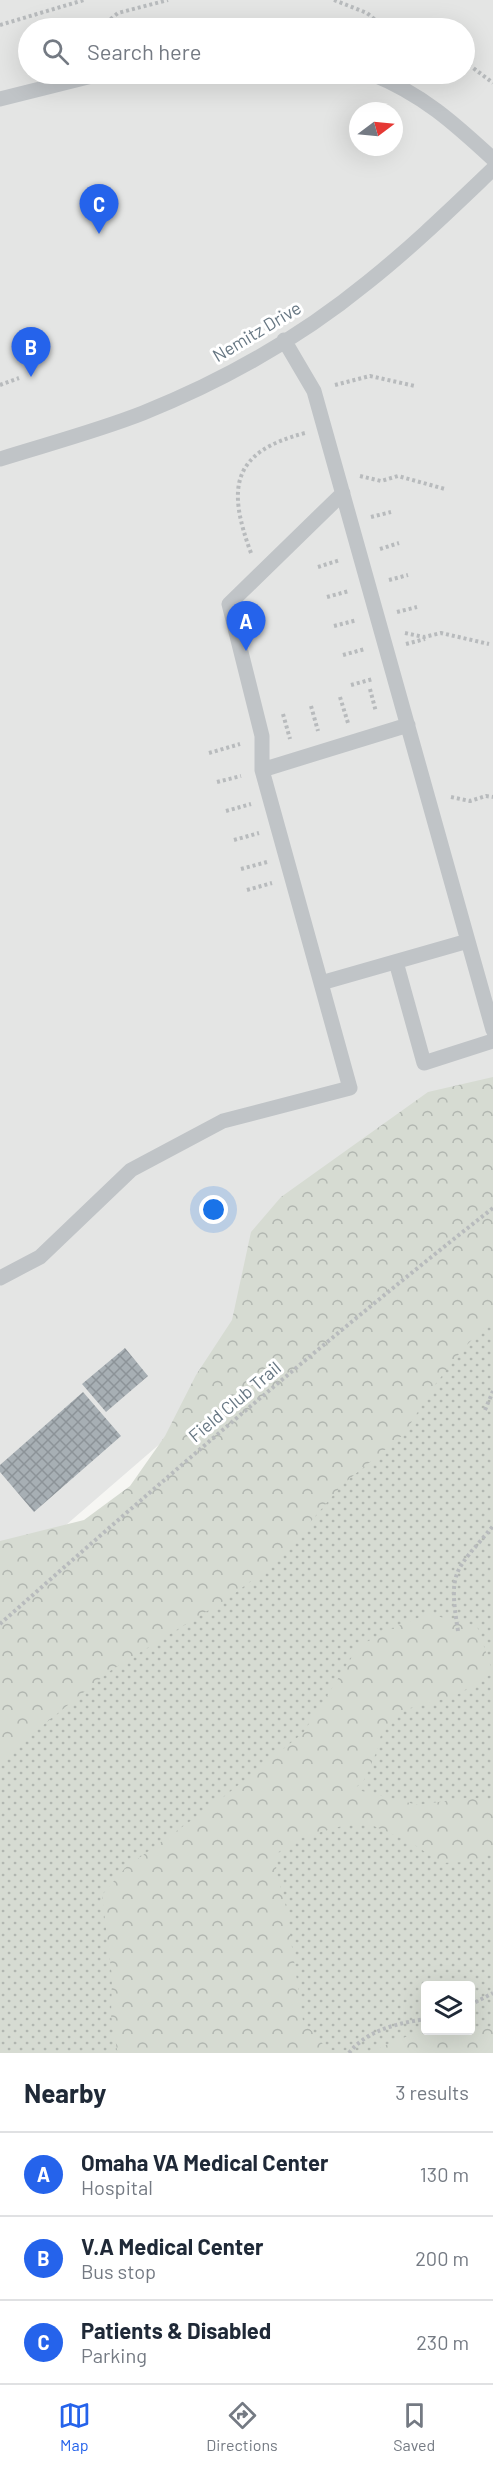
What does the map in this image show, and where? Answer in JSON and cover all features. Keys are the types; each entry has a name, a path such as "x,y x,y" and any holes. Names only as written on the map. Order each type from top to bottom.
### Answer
{"lane":[{"path":"0,99 60,84"},
{"path":"394,84 416,94 450,119 493,159"},
{"name":"Nemitz Drive","path":"0,459 144,412 204,385 284,340 367,284 421,238 493,169"},
{"path":"284,340 314,391 493,1030"},
{"path":"0,1278 40,1257 131,1170 223,1121 350,1088 262,770 262,738 229,604 343,492"},
{"path":"262,770 408,725"},
{"path":"321,983 468,941"},
{"path":"396,962 424,1062 493,1041"}],"path":[{"path":"24,18 84,0"},
{"path":"112,18 118,13 168,0"},
{"path":"334,0 367,12 374,18"},
{"path":"0,25 18,20"},
{"path":"475,69 493,83"},
{"path":"314,391 370,375 415,386"},
{"path":"0,384 19,378"},
{"path":"255,558 250,552 238,513 238,489 242,472 247,463 261,450 278,441 308,432"},
{"path":"336,470 381,481 398,476 445,489"},
{"path":"381,627 424,637 441,633 489,645"},
{"path":"209,753 262,738"},
{"path":"427,790 470,801 486,796 493,797"},
{"name":"Field Club Trail","path":"0,1624 157,1485 381,1296 493,1208"},
{"path":"485,1410 493,1391"},
{"path":"458,1631 452,1596 456,1571 493,1526"},
{"path":"475,2003 493,1993"},
{"path":"349,2053 368,2037 381,2030 421,2020"}],"shaded area":[{"path":"0,0 493,0 493,1156 0,1582"}],"green space":[{"path":"493,1077 493,1318 462,1350 434,1386 404,1434 342,1485 277,1561 230,1597 110,1671 0,1760 0,1541 84,1520 130,1486 165,1436 196,1375 232,1320 251,1232 281,1197 428,1092"},
{"path":"493,1236 493,2053 0,2053 0,1718"},
{"path":"428,1614 477,1626 493,1673 455,1696 399,1711 382,1731 376,1753 364,1780 354,1789 418,1805 472,1797 493,1803 493,1853 466,1862 441,1863 412,1843 367,1823 338,1827 301,1838 277,1853 276,1871 286,1907 303,2021 328,2050 372,2051 415,2033 475,2035 475,2027 493,2029 493,2053 121,2053 117,2050 111,2015 112,1977 102,1895 125,1868 221,1799 303,1733 359,1646 391,1629"}],"building":[{"path":"125,1348 148,1376 106,1412 82,1384"},
{"path":"83,1392 121,1436 34,1512 0,1472 0,1465"}],"place":[{"name":"Patients & Disabled","path":"99,234"},
{"name":"V.A Medical Center","path":"31,377"},
{"name":"Omaha VA Medical Center","path":"246,651"}]}
